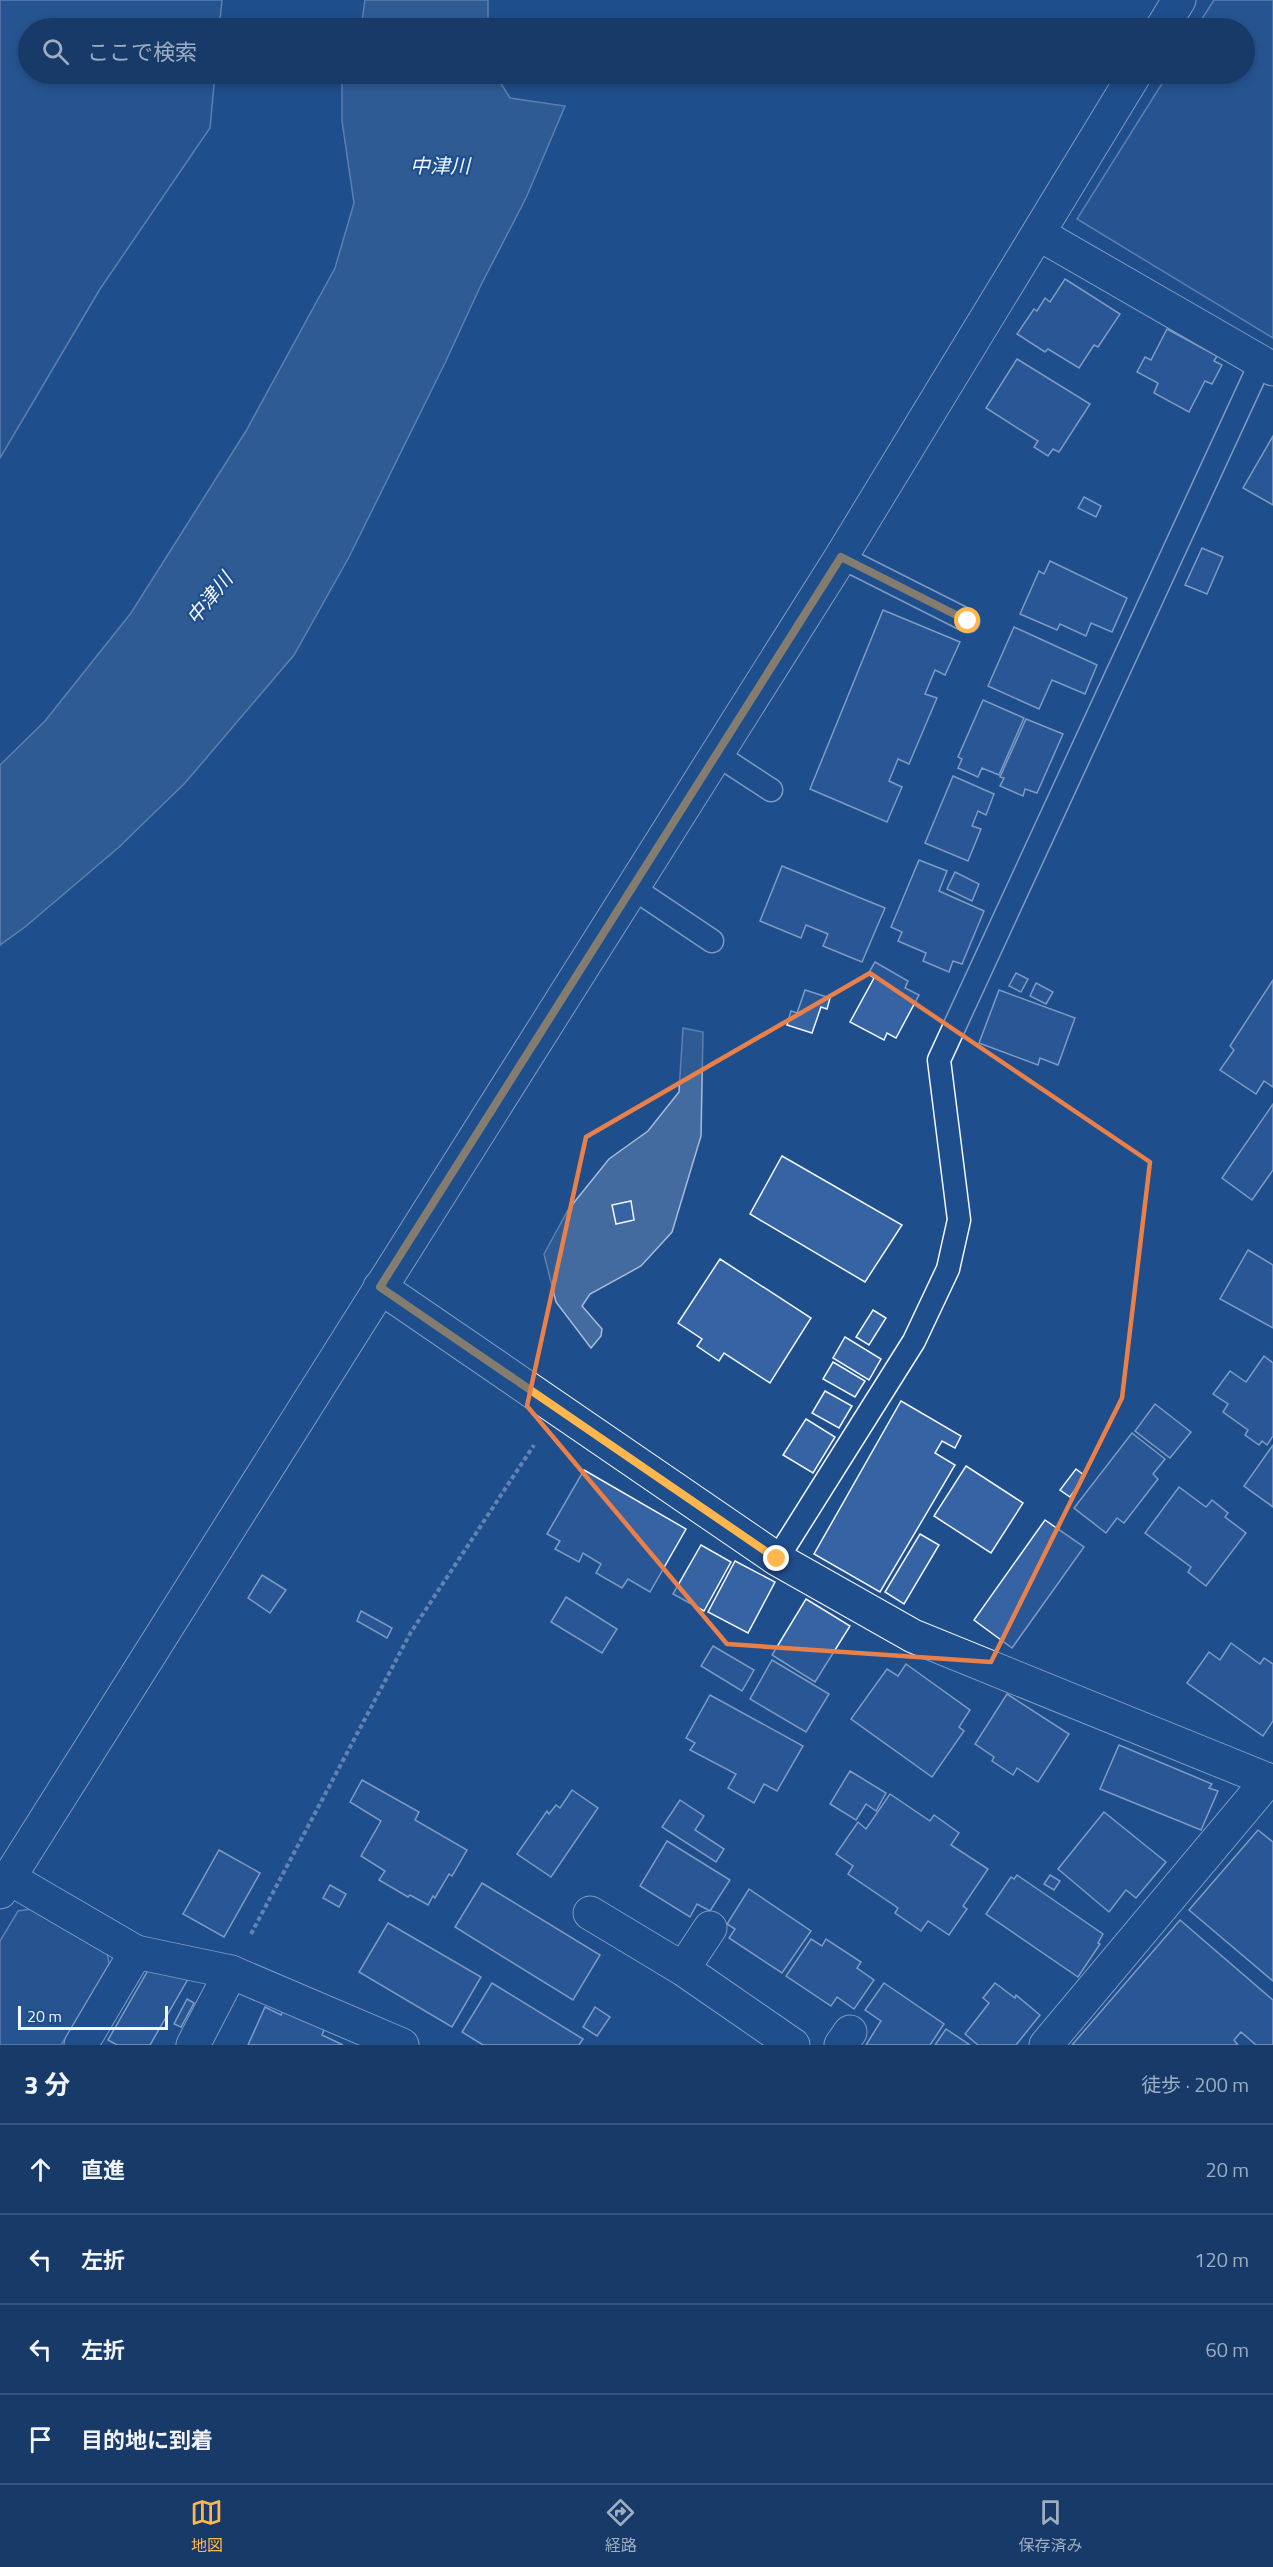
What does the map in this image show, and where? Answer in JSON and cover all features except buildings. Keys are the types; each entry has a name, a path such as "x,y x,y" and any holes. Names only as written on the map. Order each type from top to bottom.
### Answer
{"street":[{"path":"1168,18 1179,0"},
{"path":"402,2045 231,1972 136,1952 4,1885 841,557 1129,84"},
{"path":"1039,234 1267,366"},
{"path":"380,1287 777,1559 913,1636 1271,1781 1046,2045"},
{"path":"590,1913 683,1969 793,2045"},
{"path":"683,1969 710,1928"},
{"path":"81,2045 136,1952"},
{"path":"193,2045 231,1972"}],"lane":[{"path":"777,1559 914,1341 948,1269 959,1220 939,1060 1267,366"},
{"path":"841,557 968,621"},
{"path":"716,754 771,790"},
{"path":"633,888 712,941"}],"path":[{"path":"231,1972 411,1632 538,1438"}],"highlighted area":[{"path":"870,973 1150,1162 1122,1398 991,1662 727,1644 527,1406 586,1137"}],"shaded area":[{"path":"0,0 222,0 220,18 18,18 18,84 214,84 210,128 100,289 0,458"},
{"path":"1214,0 1273,0 1273,338 1077,219 1162,84 1255,84 1255,18 1202,18"},
{"path":"38,1908 106,1945 109,1964 61,2045 0,2045 0,1941 18,1911"}],"water":[{"path":"365,0 488,0 488,18 362,18"},
{"name":"中津川","path":"342,84 501,84 510,98 565,106 526,198 481,285 445,363 349,557 294,655 185,783 118,848 25,927 0,945 0,765 45,721 131,613 246,431 335,268 354,203 342,121"},
{"path":"683,1028 703,1032 701,1136 672,1232 641,1266 590,1294 582,1306 602,1329 601,1336 591,1348 556,1302 544,1254 568,1210 609,1159 648,1131 679,1092"}],"route":[{"path":"777,1559 380,1287 841,557 968,621"}]}
